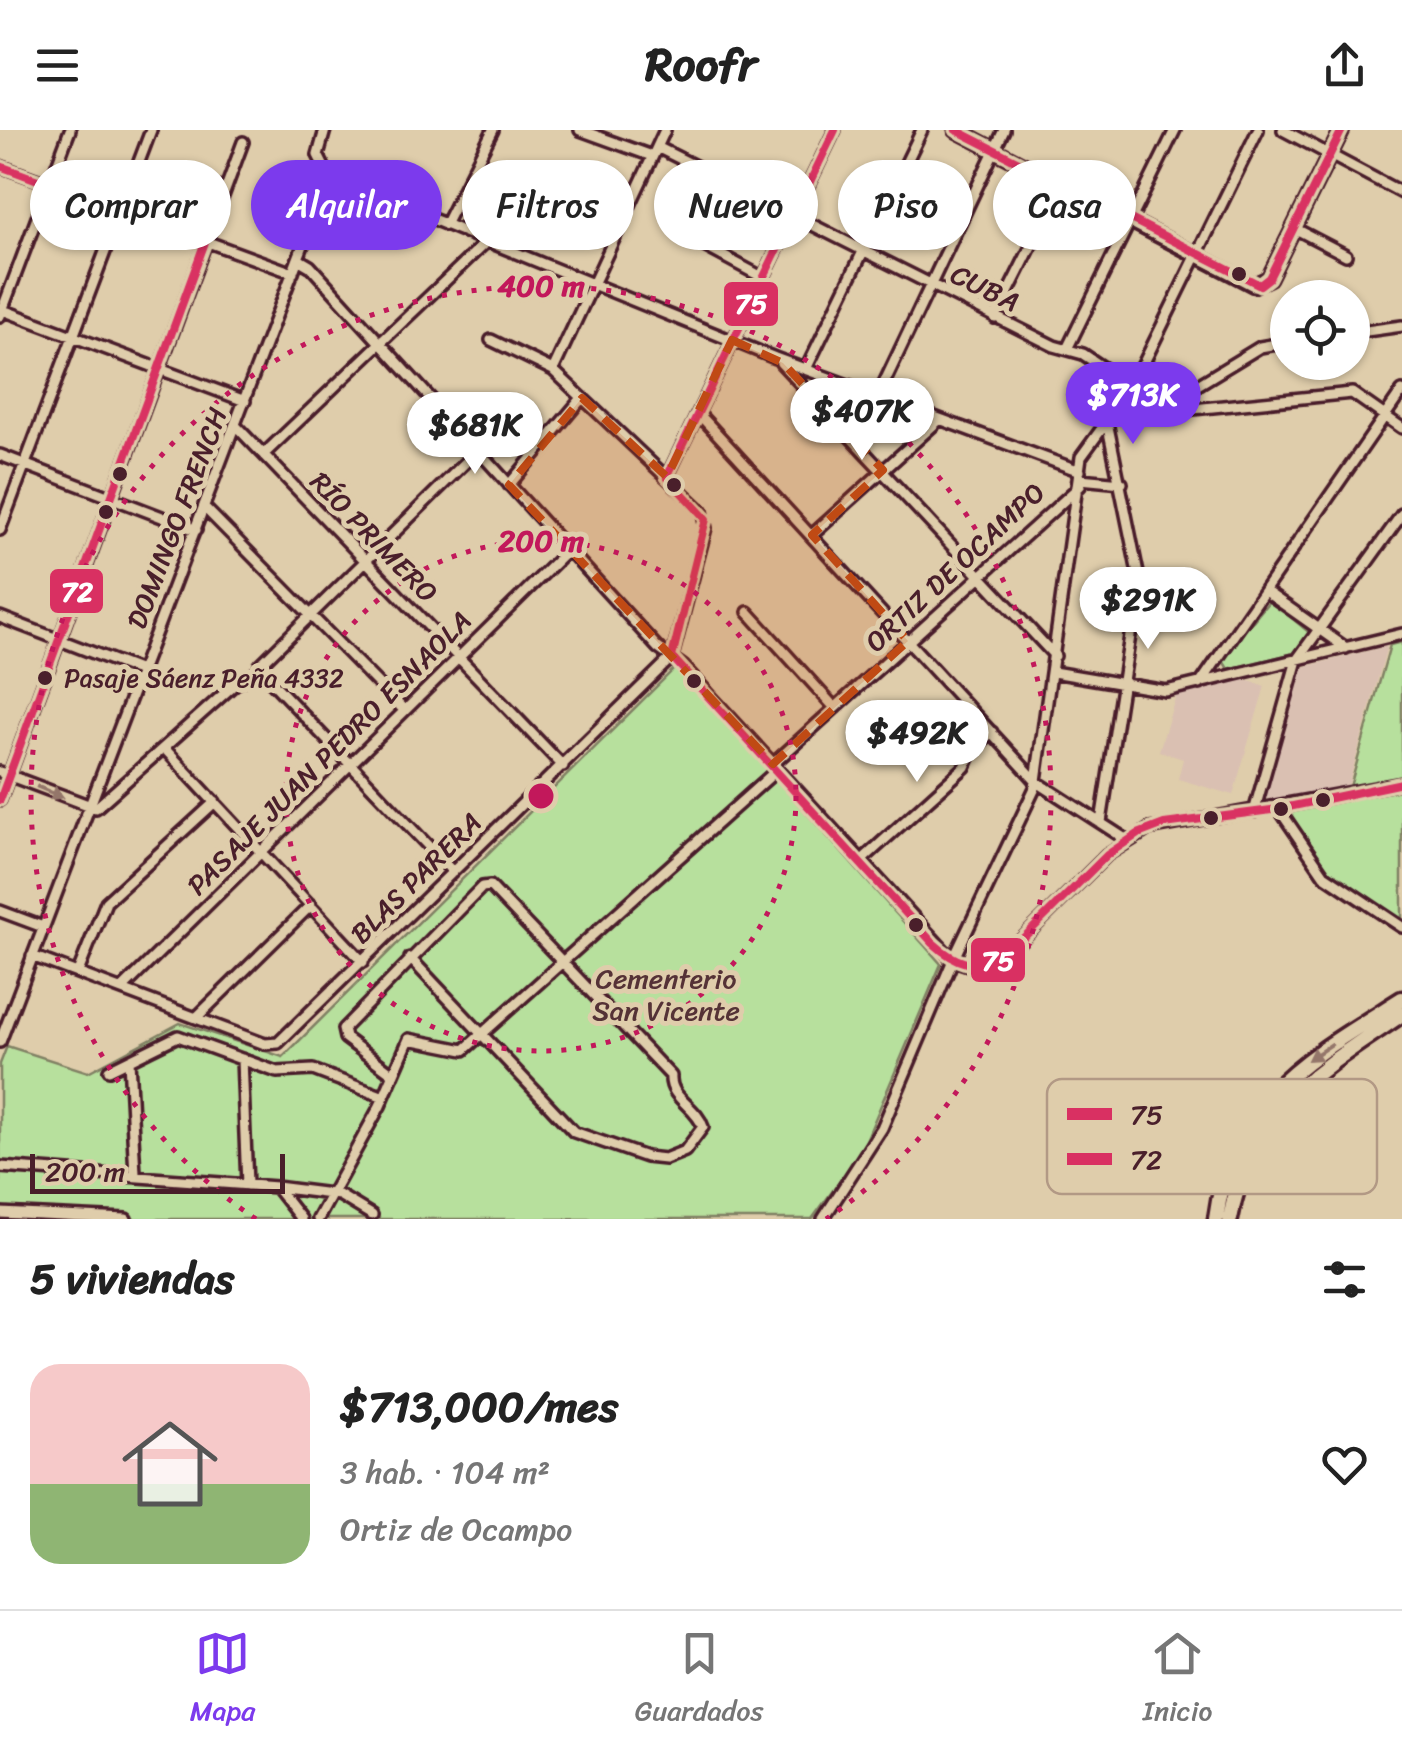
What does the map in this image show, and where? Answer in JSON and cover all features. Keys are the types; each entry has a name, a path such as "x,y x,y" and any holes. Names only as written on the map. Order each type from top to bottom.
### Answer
{"main road":[{"path":"1287,1079 1311,1057 1402,998"},
{"path":"1315,1079 1402,1014"},
{"path":"1216,1219 1221,1194"},
{"path":"1230,1219 1237,1194"}],"street":[{"path":"59,160 70,130"},
{"path":"140,160 151,130"},
{"path":"320,160 318,150 325,130"},
{"path":"446,225 493,130"},
{"name":"CUBA","path":"580,130 672,160"},
{"path":"553,370 665,130"},
{"path":"818,166 835,130"},
{"path":"807,367 922,130"},
{"path":"956,130 1013,160"},
{"path":"878,396 1004,130"},
{"path":"1136,208 1174,130"},
{"path":"824,1219 882,1128 953,960 1037,782 1083,453 1130,390 1258,130"},
{"path":"1284,130 1402,193"},
{"path":"1136,223 1260,284 1269,278 1342,130"},
{"path":"231,174 243,142"},
{"path":"0,166 30,178"},
{"path":"442,223 462,231"},
{"path":"1294,228 1346,255"},
{"name":"CUBA","path":"818,229 996,318 1083,354 1153,413"},
{"path":"30,235 1,312 245,401"},
{"path":"0,530 106,250"},
{"path":"0,800 5,774 60,640 202,250"},
{"path":"227,250 292,273"},
{"name":"DOMINGO FRENCH","path":"0,1042 301,250"},
{"path":"264,454 477,250"},
{"path":"510,250 1080,479 1122,483"},
{"path":"712,250 762,277"},
{"path":"666,477 776,250"},
{"path":"996,318 1030,250"},
{"path":"1066,349 1115,250"},
{"path":"298,259 310,266 658,648 672,657 953,960 978,968 1003,958 1127,840 1164,824 1278,809 1402,783"},
{"path":"1370,330 1402,326"},
{"path":"492,340 553,370 706,519 672,657"},
{"path":"1153,413 1251,352 1270,347"},
{"path":"775,358 1055,656"},
{"path":"1200,684 1368,444 1382,414 1402,391"},
{"path":"1153,413 1352,393 1402,428"},
{"path":"509,485 582,398"},
{"path":"698,414 1037,782 1127,840"},
{"path":"812,535 938,420"},
{"path":"1101,822 1139,578 1107,421"},
{"name":"RÍO PRIMERO","path":"236,426 562,766"},
{"path":"5,774 90,809 234,684 258,669 310,612 477,451"},
{"path":"0,455 196,530"},
{"name":"ORTIZ DE OCAMPO","path":"482,1034 776,767 1080,479"},
{"path":"205,508 404,710"},
{"path":"1254,812 1297,660 1402,514"},
{"name":"PASAJE JUAN PEDRO ESNAOLA","path":"122,989 264,854 568,549"},
{"path":"1265,591 1346,648"},
{"path":"748,612 834,708"},
{"path":"0,617 143,672"},
{"path":"1053,672 1166,691 1402,634"},
{"name":"BLAS PARERA","path":"197,1017 274,1044 363,962 672,657"},
{"path":"258,669 453,872"},
{"path":"862,862 964,767 971,752 992,732"},
{"path":"164,748 363,962"},
{"path":"78,972 106,902 215,802"},
{"path":"1278,809 1324,875 1402,926"},
{"path":"393,1074 345,1038 342,1029 410,958 482,887 490,886 672,1076 674,1091 700,1118 701,1134 685,1151 654,1159 574,1132 410,958"},
{"path":"32,956 197,1017 311,905"},
{"path":"0,911 43,927"},
{"path":"318,1219 412,1037 460,1052 482,1034"},
{"path":"109,1070 178,1036 282,1072 313,1070 384,1096"},
{"path":"242,1059 247,1185"},
{"path":"129,1060 136,1174"},
{"path":"0,1168 136,1174 332,1194 372,1215"},
{"path":"276,1187 301,1219"},
{"path":"0,1213 126,1219"}],"highlighted area":[{"path":"732,340 783,363 883,470 812,535 908,641 773,764 509,485 582,398 667,477"}],"shaded area":[{"path":"1387,646 1348,787 1271,801 1264,797 1303,667"},
{"path":"1239,678 1265,686 1233,795 1178,779 1183,759 1159,751 1176,695"}],"green space":[{"path":"1270,600 1311,634 1299,652 1228,669 1222,659"},
{"path":"1402,642 1402,921 1324,867 1285,814 1346,801 1390,645"},
{"name":"Cementerio San Vicente","path":"676,667 941,964 861,1152 812,1219 0,1219 0,1064 7,1046 88,1072 180,1023 283,1057"}],"transit line":[{"name":"75","path":"667,477 835,130"},
{"name":"75","path":"956,130 1260,285"},
{"name":"75","path":"1260,285 1269,278 1342,130"},
{"name":"72","path":"0,166 30,177"},
{"name":"72","path":"0,800 202,250"},
{"name":"75","path":"667,477 706,519 672,657"},
{"name":"75","path":"672,657 933,943 966,963 983,964 1003,958 1107,855 1138,834 1164,824 1279,809 1402,783"}],"place":[{"name":"Pasaje Sáenz Peña 4332","path":"45,678"}]}
